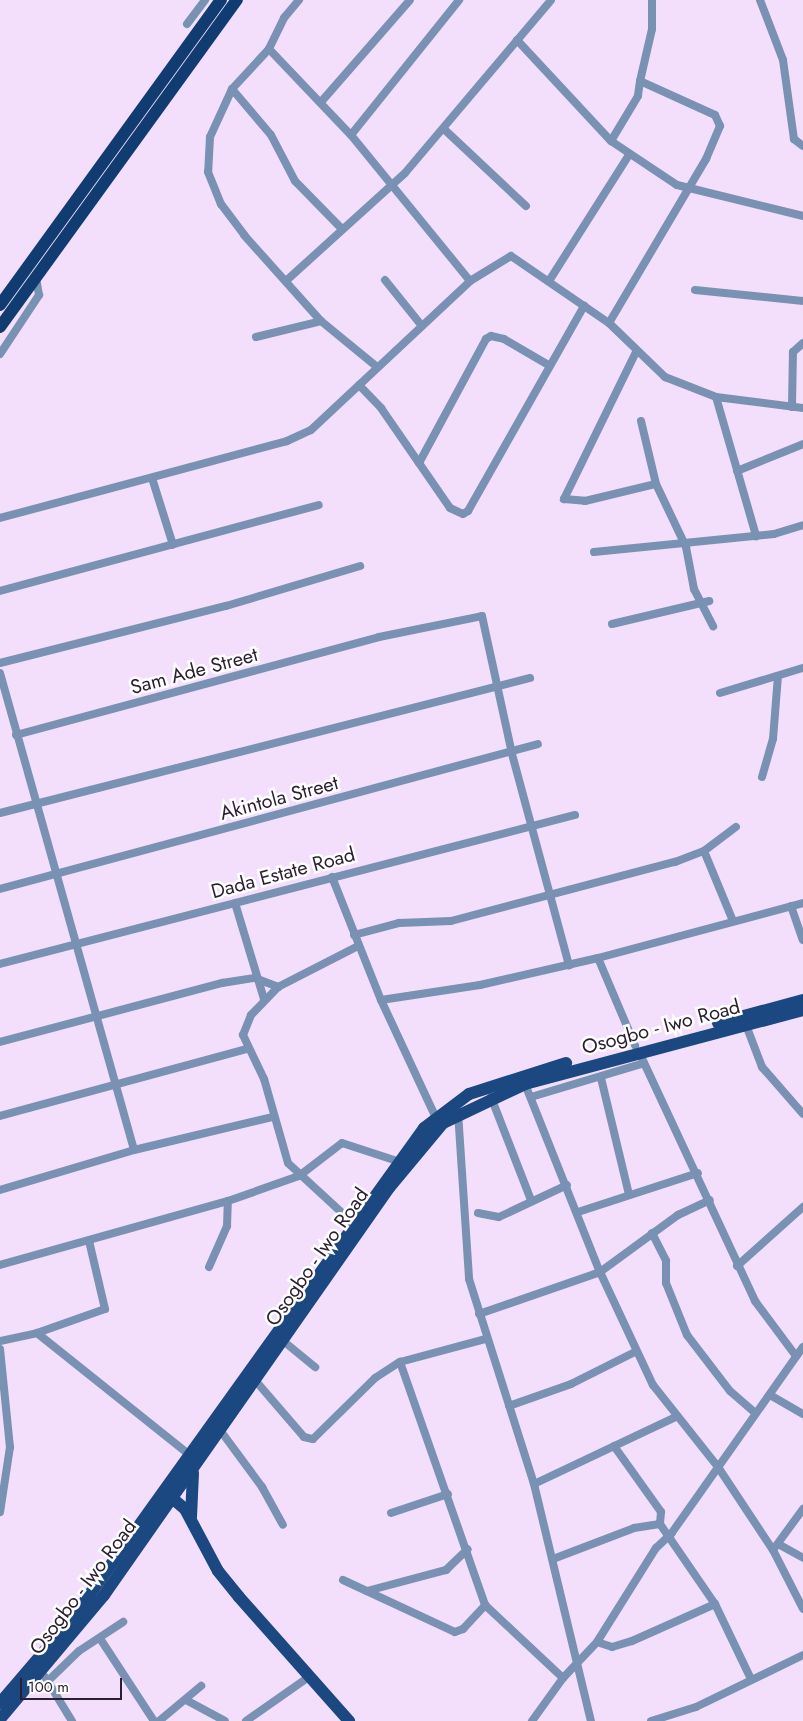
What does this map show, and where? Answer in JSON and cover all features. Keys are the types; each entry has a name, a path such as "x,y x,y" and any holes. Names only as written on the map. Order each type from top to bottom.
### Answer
{"highway":[{"path":"0,305 221,0"},
{"path":"0,327 237,0"}],"main road":[{"name":"Osogbo - Iwo Road","path":"0,1703 72,1619 168,1494 353,1223 397,1161 436,1116 494,1084 640,1053 803,1000"},
{"name":"Osogbo - Iwo Road","path":"193,1460 220,1430 408,1162 431,1135 458,1112 491,1096 525,1084 803,1010"},
{"path":"191,1520 189,1488 193,1460"},
{"name":"Osogbo - Iwo Road","path":"0,1719 45,1677 168,1494"},
{"path":"168,1494 191,1520 218,1571 349,1721"}],"street":[{"path":"188,24 205,0"},
{"path":"299,0 284,18 269,49 232,89 210,136 208,172 232,220 287,280 321,321 377,367"},
{"path":"321,102 410,0"},
{"path":"351,135 459,0"},
{"path":"287,280 391,184 445,130 551,0"},
{"path":"612,141 638,96 652,29 652,0"},
{"path":"760,0 783,60 794,139 803,146"},
{"path":"517,40 612,141 629,155 677,185 690,187 767,210 803,216"},
{"path":"269,49 351,135 470,281"},
{"path":"609,323 718,136 719,119 665,89 640,81"},
{"path":"232,89 270,135 295,182 342,229"},
{"path":"445,130 526,206"},
{"path":"549,281 629,155"},
{"path":"0,518 295,438 324,421 377,367 470,281 511,256 609,323 636,352 666,377 716,397 803,408"},
{"path":"0,354 39,295 36,278"},
{"path":"385,280 422,326"},
{"path":"694,290 803,301"},
{"path":"359,385 381,408 450,508 459,513 468,511 584,306"},
{"path":"256,337 321,321"},
{"path":"419,463 486,339 491,336 504,340 550,366"},
{"path":"792,407 793,352 803,343"},
{"path":"636,352 564,499 585,501 656,484"},
{"path":"716,397 756,536"},
{"path":"641,421 656,484 682,540 713,626"},
{"path":"737,471 803,444"},
{"path":"152,478 173,545"},
{"path":"0,591 319,505"},
{"path":"594,552 682,540 756,536 803,525"},
{"path":"0,664 226,606 360,566"},
{"path":"612,624 705,602"},
{"name":"Sam Ade Street","path":"16,735 379,637 482,616 496,684"},
{"path":"720,693 803,668"},
{"path":"0,673 55,874 97,1014 113,1086 134,1150"},
{"path":"762,777 773,739 778,676"},
{"path":"0,813 496,684 530,678"},
{"path":"496,684 512,754 569,965"},
{"name":"Akintola Street","path":"0,889 512,754 538,744"},
{"name":"Dada Estate Road","path":"0,964 575,815"},
{"path":"354,935 399,924 450,921 704,852 736,827"},
{"path":"704,852 733,921"},
{"path":"332,877 381,1000 436,1116"},
{"path":"235,903 255,978 264,999"},
{"path":"381,1000 480,985 569,965 803,903"},
{"path":"791,906 803,940"},
{"path":"247,1050 245,1027 264,999 278,987 358,946"},
{"path":"598,958 640,1053 698,1173 737,1266 755,1301 796,1356"},
{"path":"0,1042 97,1014 255,978 278,987"},
{"path":"746,1025 762,1067 803,1114"},
{"path":"0,1116 247,1050 255,1055 264,1079 272,1117 288,1163 299,1176 353,1223"},
{"path":"531,1097 601,1078 640,1053"},
{"path":"601,1078 629,1195"},
{"path":"525,1084 578,1212 600,1272 635,1352 676,1417 718,1467 773,1550 803,1609"},
{"path":"491,1096 531,1200"},
{"path":"458,1112 469,1280 485,1339 534,1484 579,1660 591,1721"},
{"path":"0,1190 134,1150 272,1117"},
{"path":"0,1265 228,1201 299,1176 342,1143 397,1161"},
{"path":"578,1212 698,1173"},
{"path":"478,1213 498,1216 567,1185"},
{"path":"479,1314 600,1272 652,1233 710,1200"},
{"path":"209,1267 227,1226 228,1201"},
{"path":"737,1266 803,1207"},
{"path":"652,1233 666,1261 666,1283 687,1335 730,1391 754,1412"},
{"path":"0,1341 37,1333 107,1306 89,1241"},
{"path":"37,1333 193,1460"},
{"path":"254,1380 304,1437 313,1439 375,1378 400,1362 485,1339"},
{"path":"282,1340 315,1367"},
{"path":"532,1721 562,1678 597,1642 656,1548 671,1534 754,1412 770,1395 803,1347"},
{"path":"0,1349 10,1447 0,1512"},
{"path":"509,1406 571,1384 635,1352"},
{"path":"400,1362 468,1549 485,1605 562,1678"},
{"path":"770,1395 803,1414"},
{"path":"534,1484 676,1417"},
{"path":"220,1430 262,1487 283,1525"},
{"path":"614,1446 661,1512 660,1524"},
{"path":"391,1513 448,1494"},
{"path":"773,1550 780,1545 803,1509"},
{"path":"553,1559 634,1528 660,1524"},
{"path":"660,1524 671,1534 714,1604 747,1663 750,1677"},
{"path":"780,1545 803,1558"},
{"path":"367,1591 446,1570 468,1549"},
{"path":"344,1580 456,1632 464,1629 485,1605"},
{"path":"597,1642 612,1647 632,1642 714,1604"},
{"path":"72,1721 45,1677 79,1651 101,1640 123,1622"},
{"path":"101,1640 154,1721"},
{"path":"651,1721 696,1707 750,1677 803,1655"},
{"path":"246,1721 310,1676"},
{"path":"159,1721 201,1686"},
{"path":"186,1700 225,1721"}]}
